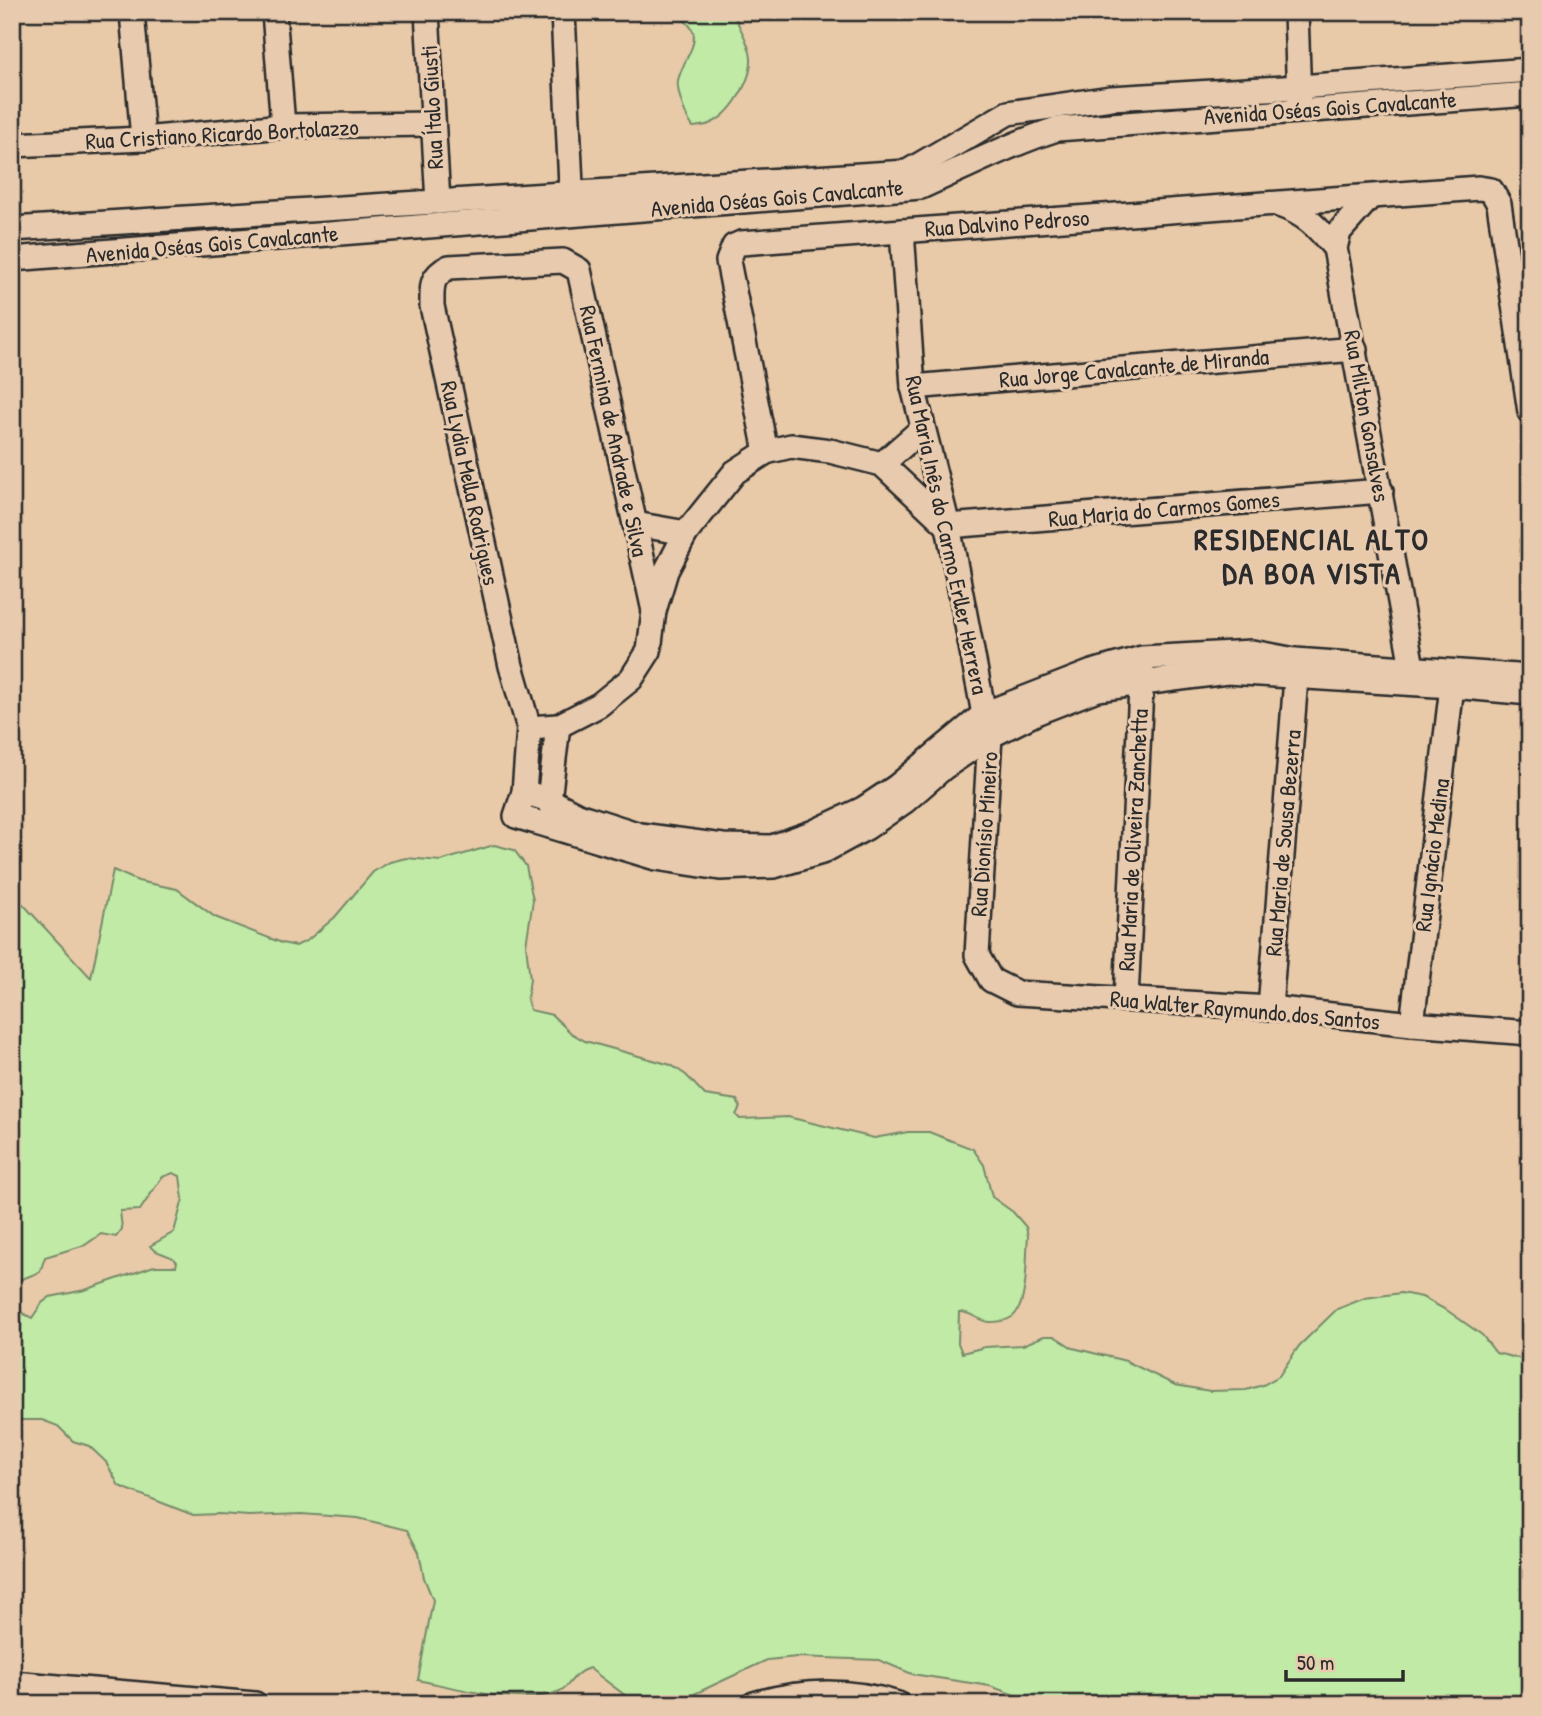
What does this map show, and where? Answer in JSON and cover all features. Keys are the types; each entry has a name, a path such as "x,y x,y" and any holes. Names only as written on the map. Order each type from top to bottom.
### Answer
{"street":[{"path":"132,12 143,139"},
{"path":"274,12 283,126"},
{"name":"Rua Ítalo Giusti","path":"427,12 438,202"},
{"path":"563,12 572,204"},
{"path":"1296,12 1299,99 1530,70"},
{"name":"Avenida Oséas Gois Cavalcante","path":"12,259 907,172 1008,113 1111,98 1299,99 1530,94"},
{"name":"Avenida Oséas Gois Cavalcante","path":"12,229 438,202 572,204 921,187 979,162 1018,141 1057,129 1299,99"},
{"name":"Rua Cristiano Ricardo Bortolazzo","path":"12,145 143,139 283,126 432,124"},
{"name":"Rua Dalvino Pedroso","path":"766,452 728,261 734,246 741,243 1479,188 1491,190 1499,204 1530,412"},
{"path":"1335,248 1339,232 1370,197"},
{"path":"1276,204 1297,211 1317,227 1335,248"},
{"name":"Rua Maria Inês do Carmo Erller Herrera","path":"902,231 913,387 948,526 987,725"},
{"name":"Rua Milton Gonsalves","path":"1335,248 1412,667"},
{"name":"Rua Fermina de Andrade e Silva","path":"563,261 579,270 654,611"},
{"name":"Rua Lydia Mella Rodrigues","path":"558,830 516,816 524,792 529,728 510,666 432,306 432,285 437,273 449,267 563,261"},
{"name":"Rua Jorge Cavalcante de Miranda","path":"913,387 1355,349"},
{"path":"882,464 922,429"},
{"path":"529,728 558,726 599,705 631,679 649,651 654,611 666,572 686,533 735,472 766,452 791,446 830,451 882,464 948,526"},
{"name":"Rua Maria do Carmos Gomes","path":"948,526 1381,491"},
{"path":"635,524 686,533"},
{"path":"524,792 549,800 579,815 640,835 723,846 772,847 814,832 874,802 987,725 1092,672 1142,658 1252,652 1296,669 1530,693"},
{"name":"Rua Maria de Oliveira Zanchetta","path":"1126,999 1142,658"},
{"path":"558,726 549,800 558,830 656,858 720,868 774,866 822,852 866,828 905,801 987,725 1038,712 1097,688 1227,672 1296,669 1412,667 1530,677"},
{"name":"Rua Maria de Sousa Bezerra","path":"1270,1008 1296,669"},
{"name":"Rua Ignácio Medina","path":"1412,1024 1452,685"},
{"name":"Rua Dionísio Mineiro","path":"977,955 987,725"},
{"name":"Rua Walter Raymundo dos Santos","path":"977,955 991,980 1017,993 1270,1008 1412,1024 1530,1033"},
{"path":"12,1683 255,1704"},
{"path":"754,1704 776,1698 830,1692 870,1695 898,1704"}],"green space":[{"path":"671,12 733,12 748,46 750,67 739,96 725,113 707,125 693,127 682,104 678,80 694,35 684,20"},
{"path":"494,845 514,850 526,866 533,900 526,945 530,979 527,1000 530,1010 552,1015 571,1033 585,1041 671,1065 686,1075 705,1095 737,1100 740,1107 736,1115 740,1119 788,1117 874,1138 908,1132 929,1132 973,1149 984,1165 992,1197 1013,1212 1026,1227 1028,1236 1025,1287 1020,1306 1011,1317 1001,1321 990,1322 959,1312 958,1343 962,1353 985,1347 1023,1345 1044,1336 1054,1336 1073,1348 1126,1361 1175,1385 1210,1391 1246,1390 1279,1376 1299,1346 1337,1309 1365,1298 1401,1293 1422,1297 1448,1311 1482,1335 1496,1353 1530,1361 1530,1704 1040,1704 990,1686 912,1674 879,1660 797,1657 767,1660 688,1697 662,1703 630,1699 589,1668 579,1673 564,1689 545,1695 509,1697 470,1691 418,1680 433,1600 424,1578 419,1552 407,1530 358,1518 301,1514 193,1515 119,1486 106,1462 89,1446 73,1441 58,1426 42,1420 12,1420 12,1303 20,1312 32,1318 42,1303 50,1297 85,1290 154,1266 176,1266 174,1259 150,1246 174,1232 183,1199 180,1176 173,1173 162,1177 140,1210 120,1211 122,1229 116,1237 101,1234 85,1245 45,1257 40,1272 12,1283 12,892 91,978 113,870 138,881 177,889 215,917 296,946 308,940 335,917 373,872 390,862 406,858 441,861"}],"district":[{"name":"RESIDENCIAL ALTO DA BOA VISTA","path":"1312,557"}]}
